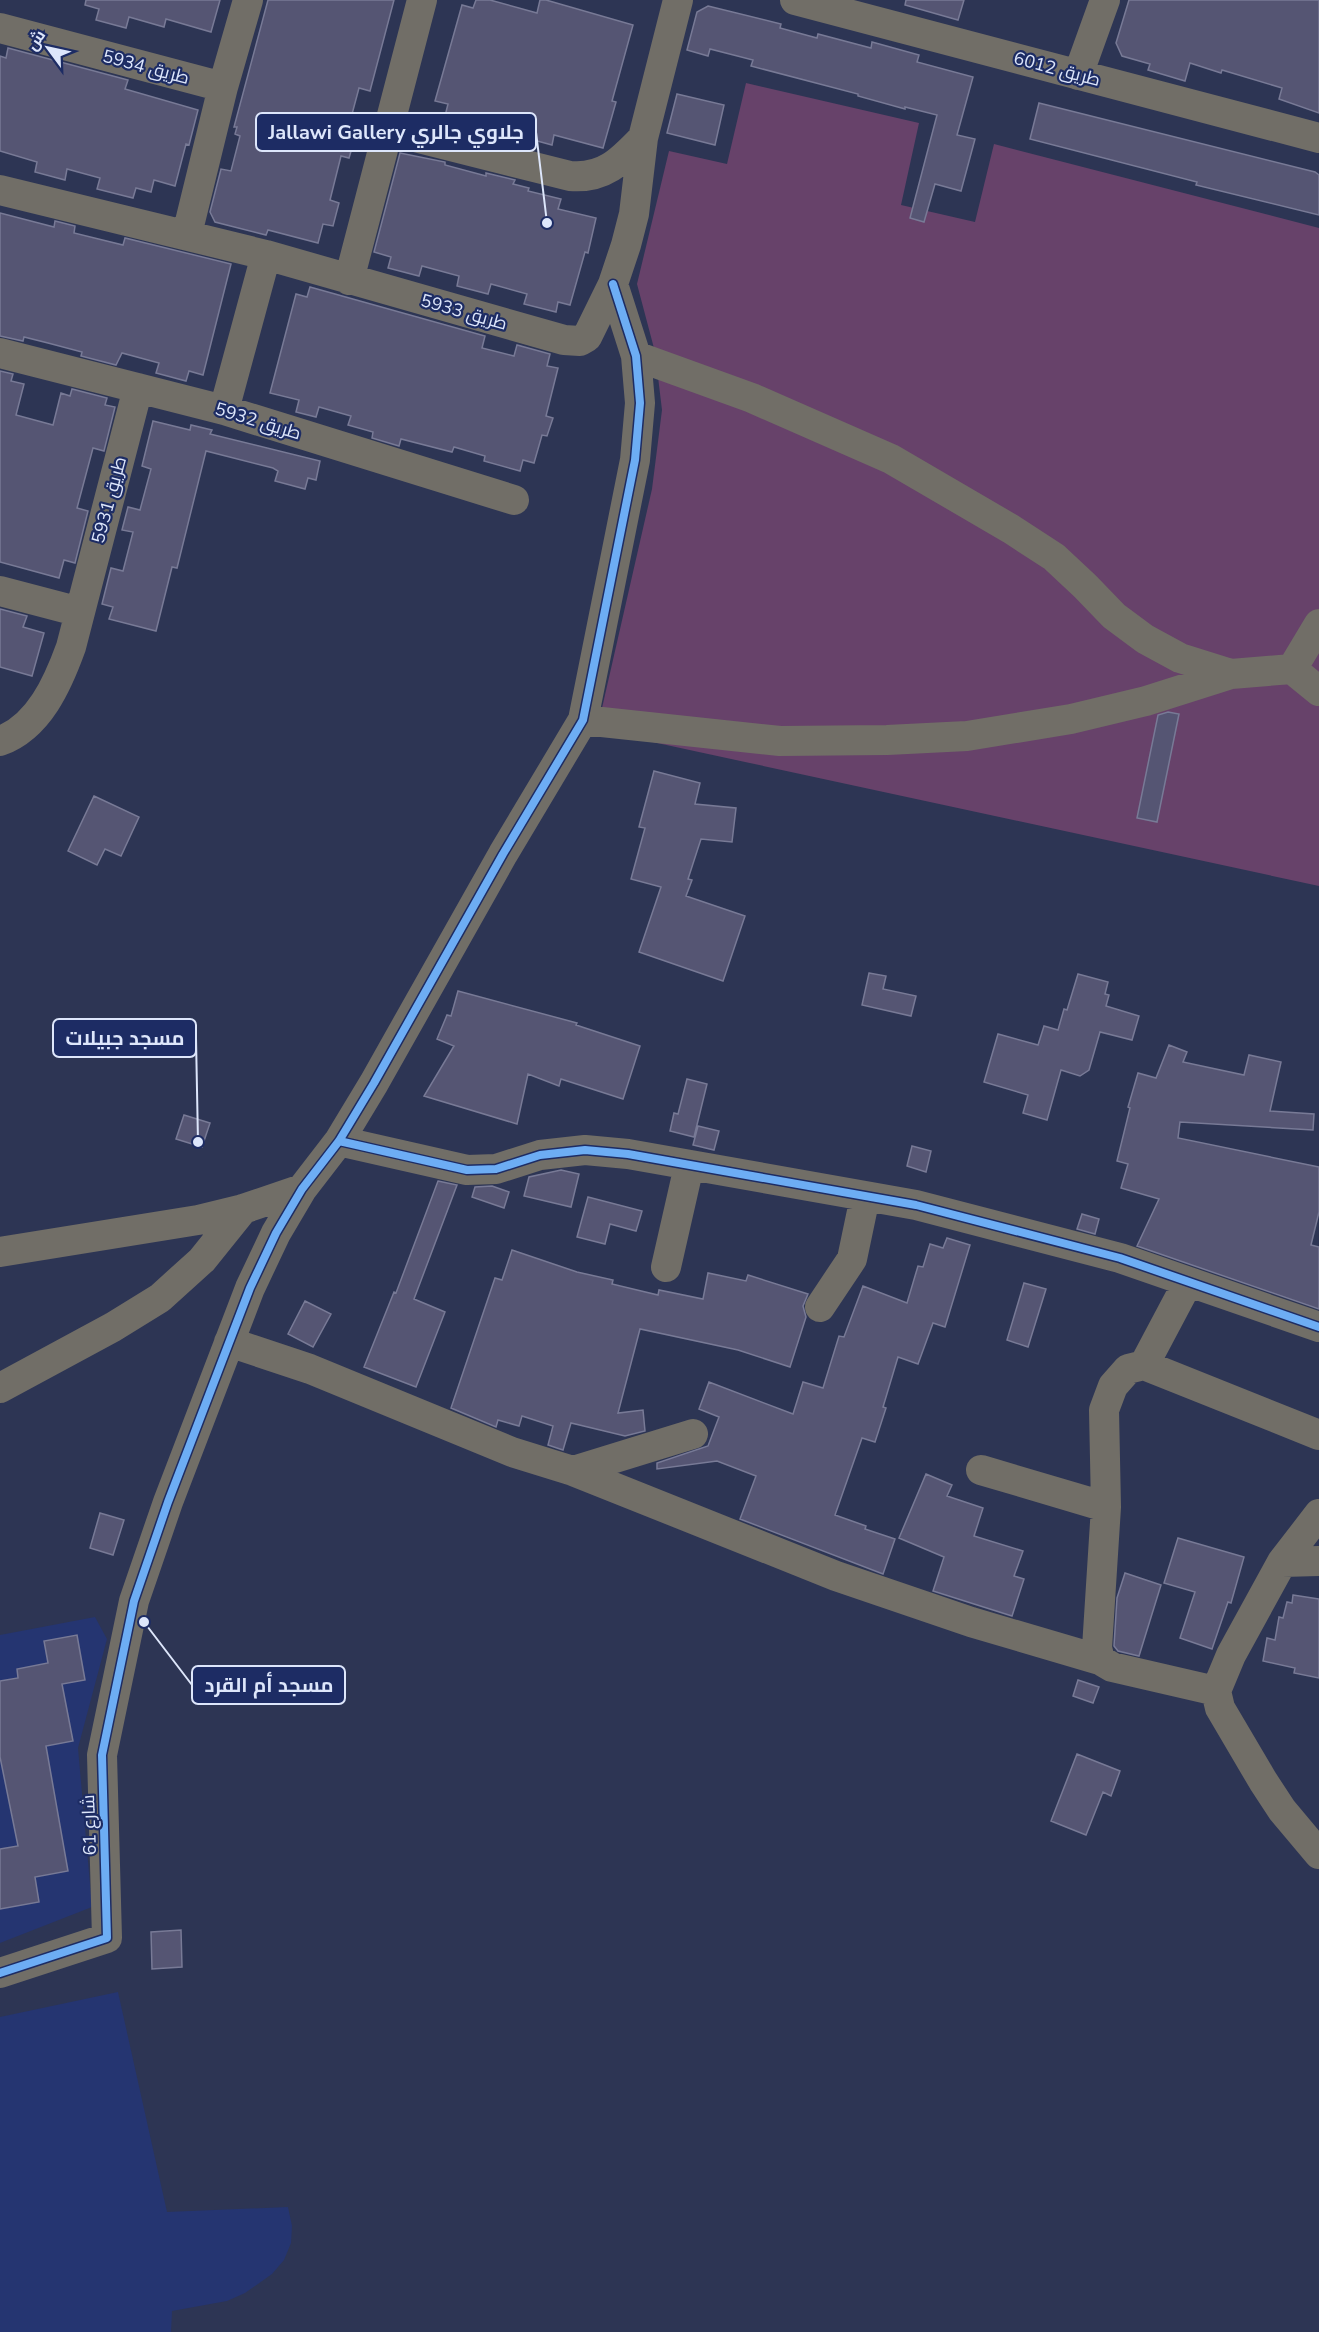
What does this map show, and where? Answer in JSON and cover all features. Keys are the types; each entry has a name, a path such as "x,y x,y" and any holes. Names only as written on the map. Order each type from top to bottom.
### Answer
{"street":[{"path":"187,234 223,87 248,0"},
{"path":"349,280 422,0"},
{"name":"طريق 5933","path":"0,190 187,234 573,342 580,341 587,337 613,284 634,214 643,138 678,0"},
{"name":"طريق 6012","path":"795,0 855,8 1078,75 1319,138"},
{"path":"1078,75 1105,0"},
{"name":"طريق 5934","path":"0,27 223,87"},
{"path":"387,130 570,176 586,177 604,171 622,160 643,138"},
{"path":"224,410 266,255"},
{"path":"613,284 636,356 640,403 635,460 583,720 503,854 374,1083 339,1141 302,1189 271,1242 229,1342 310,1369 513,1452 573,1471 836,1576 971,1622 1100,1660 1112,1667 1216,1691"},
{"name":"طريق 5932","path":"0,353 224,410 514,500"},
{"path":"636,356 752,398 891,459 1011,529 1054,557 1114,616 1145,639 1180,658 1231,674"},
{"name":"طريق 5931","path":"0,741 14,736 32,720 48,699 62,674 138,388"},
{"path":"0,591 80,612"},
{"path":"1292,669 1319,624"},
{"path":"583,720 780,741 887,740 967,736 1071,719 1125,706 1231,674 1292,669 1319,692"},
{"path":"339,1141 467,1170 496,1169 540,1155 585,1150 628,1154 916,1205 1120,1258 1319,1327"},
{"path":"666,1267 689,1166"},
{"path":"0,1252 157,1228 243,1209 302,1189"},
{"path":"820,1307 852,1259 864,1197"},
{"path":"0,1388 113,1327 160,1298 202,1260 243,1209"},
{"path":"1144,1365 1188,1282"},
{"name":"شارع 61","path":"0,1973 107,1938 102,1755 134,1601 168,1502 229,1342"},
{"path":"1100,1660 1097,1647 1106,1507 1104,1410 1113,1386 1128,1369 1144,1365 1319,1435"},
{"path":"573,1471 693,1434"},
{"path":"981,1470 1106,1507"},
{"path":"1319,1514 1282,1562 1227,1663 1216,1691 1220,1708 1263,1781 1282,1810 1319,1854"},
{"path":"1282,1562 1319,1561"}],"shaded area":[{"path":"746,83 919,123 901,205 975,222 994,144 1319,228 1319,886 597,730 652,489 662,410 655,352 637,284 669,151 727,164"},
{"path":"95,1617 107,1639 78,1748 92,1907 0,1943 0,1635"},
{"path":"118,1992 167,2212 288,2207 292,2226 291,2243 284,2260 272,2274 245,2293 227,2301 172,2311 171,2332 0,2332 0,2017"}],"building":[{"path":"86,0 220,0 211,32 166,19 164,27 129,17 126,28 96,20 99,9 85,5"},
{"path":"268,0 394,0 370,91 359,88 348,129 357,131 349,158 341,156 330,200 339,203 333,226 323,224 318,243 268,230 266,235 215,222 210,212 221,169 231,171 240,136 235,134 237,127 234,127"},
{"path":"476,0 490,0 537,13 540,0 546,0 633,25 612,101 616,102 603,148 554,135 552,145 445,116 448,104 435,101 462,5 473,8"},
{"path":"906,0 964,0 958,20 905,5"},
{"path":"1129,0 1319,0 1319,113 1279,99 1282,88 1222,70 1221,73 1190,63 1185,81 1148,70 1150,64 1122,56 1116,43"},
{"path":"708,6 781,24 780,28 817,38 818,34 871,48 872,42 919,55 917,62 973,77 957,135 975,139 961,191 935,184 924,222 910,218 937,115 905,107 905,109 858,96 858,94 751,66 753,60 710,49 708,56 687,50 697,12"},
{"path":"8,48 128,80 125,89 198,110 175,186 154,180 151,192 136,188 133,198 97,189 100,178 67,169 65,180 35,172 37,162 0,151 0,56 6,58"},
{"path":"677,94 724,105 715,145 667,133"},
{"path":"1039,103 1315,172 1319,175 1319,215 1196,185 1197,182 1030,139"},
{"path":"400,153 445,162 445,165 486,176 486,173 515,180 513,184 529,188 528,191 561,199 558,209 596,218 588,253 585,252 570,305 558,302 556,312 524,304 527,294 491,284 488,294 457,286 459,276 422,266 419,276 388,268 391,257 374,252"},
{"path":"0,213 54,227 55,221 75,226 74,233 123,245 125,238 231,264 203,375 189,371 186,381 156,373 159,363 122,353 116,365 81,356 82,352 24,337 23,341 0,336"},
{"path":"310,287 485,336 482,348 514,356 517,345 550,354 547,366 558,368 546,416 553,418 547,436 542,435 534,463 523,460 520,471 484,461 485,456 454,447 452,452 401,439 399,446 372,438 373,432 348,425 351,416 319,407 316,417 296,412 299,400 270,393 296,294 307,297"},
{"path":"0,371 13,374 11,381 24,384 16,415 53,425 61,393 70,396 72,389 107,398 105,405 115,407 104,451 93,448 77,508 88,511 75,563 64,560 59,578 0,562"},
{"path":"153,421 190,430 191,425 212,430 210,434 320,461 316,480 308,478 305,489 275,481 278,471 273,468 206,451 177,568 172,567 156,631 109,619 113,607 102,604 111,568 123,571 133,532 122,530 128,507 140,510 151,469 142,466"},
{"path":"0,609 27,616 23,627 44,633 32,676 0,667"},
{"path":"1168,712 1179,714 1157,822 1137,818 1158,715"},
{"path":"654,771 700,783 695,804 736,808 732,842 701,839 688,879 692,880 686,896 745,916 723,981 639,952 661,887 631,879 645,828 639,827"},
{"path":"94,796 139,817 121,856 105,849 97,865 68,851"},
{"path":"869,973 886,976 883,989 916,996 911,1016 862,1005"},
{"path":"1078,974 1108,982 1105,994 1109,995 1106,1006 1139,1016 1132,1040 1100,1032 1089,1070 1080,1076 1061,1070 1047,1120 1023,1113 1028,1095 984,1082 998,1034 1038,1045 1044,1026 1058,1030"},
{"path":"458,991 577,1023 576,1025 640,1046 623,1099 561,1079 559,1086 528,1074 517,1124 424,1096 454,1046 437,1039 447,1015 451,1016"},
{"path":"1169,1045 1187,1052 1183,1062 1244,1075 1249,1055 1281,1062 1270,1111 1314,1114 1313,1130 1180,1122 1178,1138 1319,1167 1319,1212 1311,1245 1319,1247 1319,1309 1137,1246 1159,1199 1121,1188 1128,1164 1117,1161 1130,1108 1128,1107 1138,1073 1156,1078"},
{"path":"687,1079 707,1084 694,1137 670,1131 674,1113 678,1114"},
{"path":"184,1115 210,1123 202,1147 176,1139"},
{"path":"698,1126 719,1131 714,1150 693,1145"},
{"path":"912,1146 931,1151 926,1172 907,1166"},
{"path":"561,1170 579,1174 571,1207 524,1196 529,1177"},
{"path":"438,1181 457,1185 414,1299 445,1312 416,1387 364,1367 394,1292 396,1293"},
{"path":"492,1186 509,1192 504,1208 472,1197 475,1187"},
{"path":"588,1197 642,1211 636,1231 610,1224 605,1244 577,1237"},
{"path":"1082,1214 1099,1219 1095,1234 1077,1229"},
{"path":"947,1238 970,1245 945,1327 933,1323 918,1364 898,1357 875,1442 862,1438 835,1515 866,1526 865,1529 895,1539 883,1574 740,1519 756,1476 717,1461 657,1469 657,1463 708,1446 719,1417 699,1409 709,1382 793,1414 803,1382 823,1388 839,1336 844,1337 863,1286 907,1303 918,1266 923,1267 930,1244 943,1248"},
{"path":"512,1250 577,1272 613,1280 612,1284 658,1295 659,1290 703,1299 708,1273 746,1281 748,1275 808,1294 803,1306 806,1317 790,1367 738,1350 640,1329 618,1413 643,1410 645,1431 625,1436 571,1423 563,1450 548,1445 553,1426 522,1416 519,1426 498,1420 496,1427 451,1408 495,1278 502,1280"},
{"path":"1024,1283 1046,1289 1028,1347 1007,1340"},
{"path":"305,1301 331,1314 313,1347 288,1334"},
{"path":"926,1474 952,1485 947,1496 983,1508 974,1536 1023,1551 1014,1576 1024,1579 1012,1616 933,1591 944,1557 899,1538"},
{"path":"100,1513 124,1520 113,1555 90,1548"},
{"path":"1178,1538 1244,1557 1231,1603 1228,1602 1212,1649 1180,1638 1195,1592 1164,1583"},
{"path":"1125,1573 1161,1585 1139,1656 1118,1651 1114,1646 1117,1598"},
{"path":"1293,1595 1319,1599 1319,1678 1294,1673 1295,1668 1263,1661 1267,1638 1275,1640 1279,1617 1283,1618 1287,1602 1292,1603"},
{"path":"77,1635 85,1680 62,1684 73,1741 46,1746 68,1871 35,1877 39,1902 0,1909 0,1849 18,1846 0,1757 0,1681 18,1678 17,1669 48,1663 44,1641"},
{"path":"1078,1680 1099,1687 1093,1703 1073,1696"},
{"path":"1077,1754 1120,1771 1111,1796 1103,1792 1086,1835 1051,1821"},
{"path":"181,1930 182,1967 152,1969 151,1932"}],"cycle path":[{"path":"0,1973 107,1938 102,1755 134,1601 168,1502 250,1288 276,1233 302,1189 339,1141 374,1083 503,854 583,720 635,460 640,403 636,356 613,284"},
{"path":"339,1141 467,1170 496,1169 540,1155 585,1150 628,1154 916,1205 1120,1258 1319,1327"}],"place":[{"name":"Jallawi Gallery جلاوي جالري","path":"547,223"},
{"name":"مسجد جبيلات","path":"198,1142"},
{"name":"مسجد أم القرد","path":"144,1622"}]}
